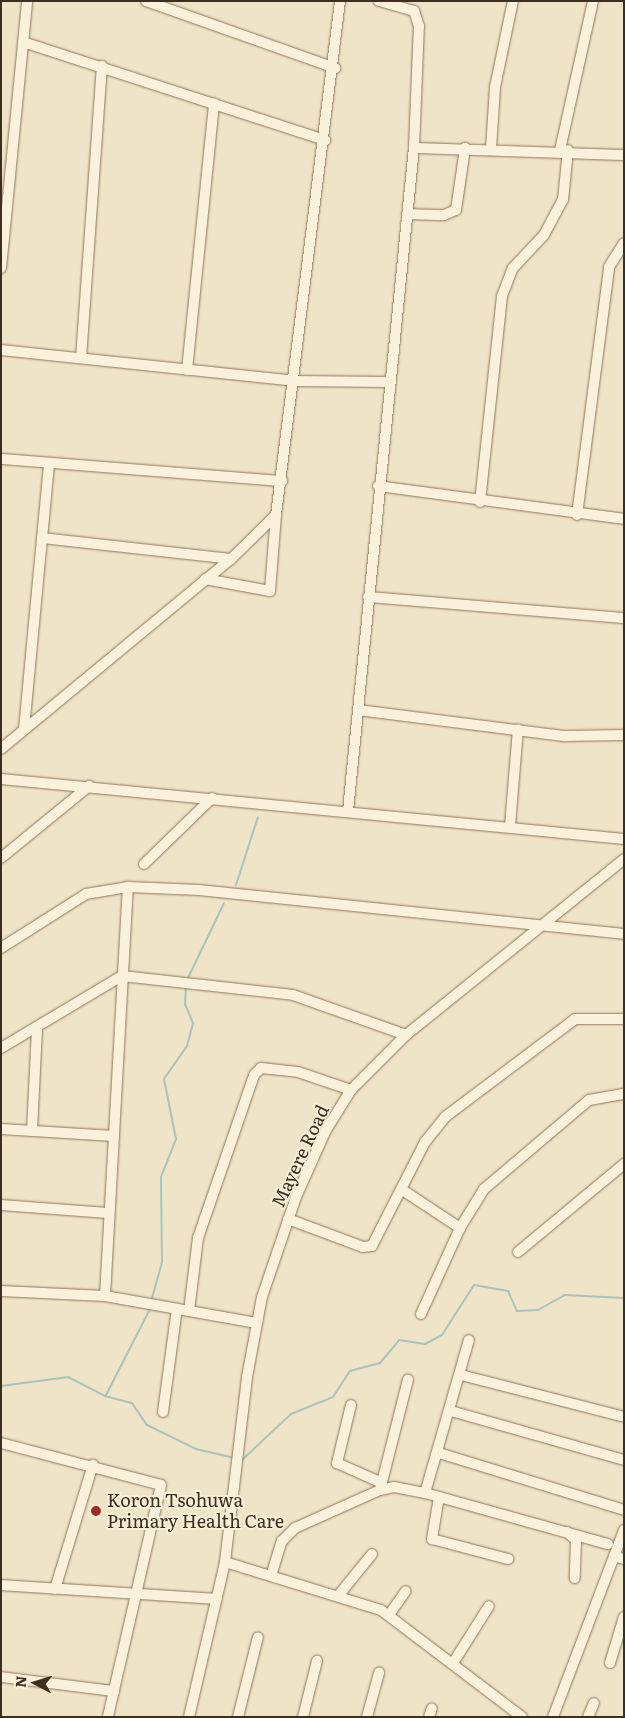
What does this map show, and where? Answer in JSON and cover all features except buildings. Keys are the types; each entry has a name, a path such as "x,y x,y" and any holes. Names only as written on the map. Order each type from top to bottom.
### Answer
{"street":[{"path":"1,268 27,1"},
{"path":"146,1 335,68"},
{"path":"205,579 270,591 276,515 296,381 335,68 340,1"},
{"path":"378,1 418,13"},
{"path":"348,811 378,486 414,148 418,13 421,1"},
{"path":"491,148 496,87 513,1"},
{"path":"480,502 502,296 513,268 544,235 563,200 564,150 592,1"},
{"path":"23,42 102,66 325,140"},
{"path":"81,358 102,66"},
{"path":"187,370 214,103"},
{"path":"414,148 564,150 624,156"},
{"path":"407,214 444,215 456,210 465,148"},
{"path":"577,515 609,266 624,243"},
{"path":"1,350 296,381 390,382"},
{"path":"1,460 282,481"},
{"path":"24,729 49,464"},
{"path":"378,486 480,502 624,520"},
{"path":"1,749 231,559 276,515"},
{"path":"42,538 231,559"},
{"path":"368,597 624,618"},
{"path":"358,710 565,736 624,735"},
{"path":"510,826 518,729"},
{"path":"1,779 510,826 624,839"},
{"path":"1,858 89,786"},
{"path":"144,864 212,798"},
{"name":"Mayere Road","path":"189,1717 225,1562 239,1470 256,1323 288,1219 326,1130 351,1090 406,1035 624,859"},
{"path":"105,1296 108,1213 128,887"},
{"path":"1,948 86,894 128,887 199,890 537,928 624,934"},
{"path":"1,1048 37,1029 122,976 293,994 406,1035"},
{"path":"288,1219 369,1247 425,1142 445,1117 524,1054 575,1019 624,1019"},
{"path":"32,1131 37,1029"},
{"path":"189,1311 198,1238 254,1076 261,1068 298,1072 351,1090"},
{"path":"421,1314 460,1228 484,1189 552,1127 589,1100 624,1094"},
{"path":"1,1129 114,1136"},
{"path":"518,1252 624,1164"},
{"path":"401,1189 460,1228"},
{"path":"1,1205 108,1213"},
{"path":"1,1291 105,1296 256,1323"},
{"path":"163,1412 178,1309"},
{"path":"426,1493 451,1411 469,1340"},
{"path":"461,1375 624,1416"},
{"path":"271,1576 288,1533 381,1486 408,1380"},
{"path":"351,1405 338,1464 381,1486 426,1493 608,1544"},
{"path":"451,1411 624,1460"},
{"path":"1,1443 93,1465 161,1485 138,1594 108,1717"},
{"path":"439,1453 624,1510"},
{"path":"55,1588 93,1465"},
{"path":"439,1497 432,1539 508,1560"},
{"path":"553,1717 574,1660 619,1558 624,1530"},
{"path":"566,1531 576,1540 575,1578"},
{"path":"338,1596 372,1554"},
{"path":"225,1562 338,1596 389,1615 522,1717"},
{"path":"1,1585 217,1599"},
{"path":"389,1615 406,1591"},
{"path":"453,1663 489,1606"},
{"path":"610,1663 624,1617"},
{"path":"238,1717 258,1637"},
{"path":"303,1717 317,1661"},
{"path":"367,1717 379,1673"},
{"path":"1,1677 114,1691"},
{"path":"588,1717 594,1703"}],"waterway":[{"path":"236,885 258,817"},
{"path":"187,980 224,903"},
{"path":"151,1302 162,1262 161,1177 176,1139 164,1079 187,1046 193,1023 185,1004 186,987"},
{"path":"242,1460 291,1414 333,1397 350,1371 380,1363 399,1340 425,1344 442,1335 474,1285 508,1291 517,1311 538,1310 565,1295 624,1298"},
{"path":"106,1395 150,1309"},
{"path":"1,1386 68,1377 105,1396 132,1403 147,1425 196,1449 235,1458"}],"place":[{"name":"Koron Tsohuwa Primary Health Care","path":"96,1511"}]}
